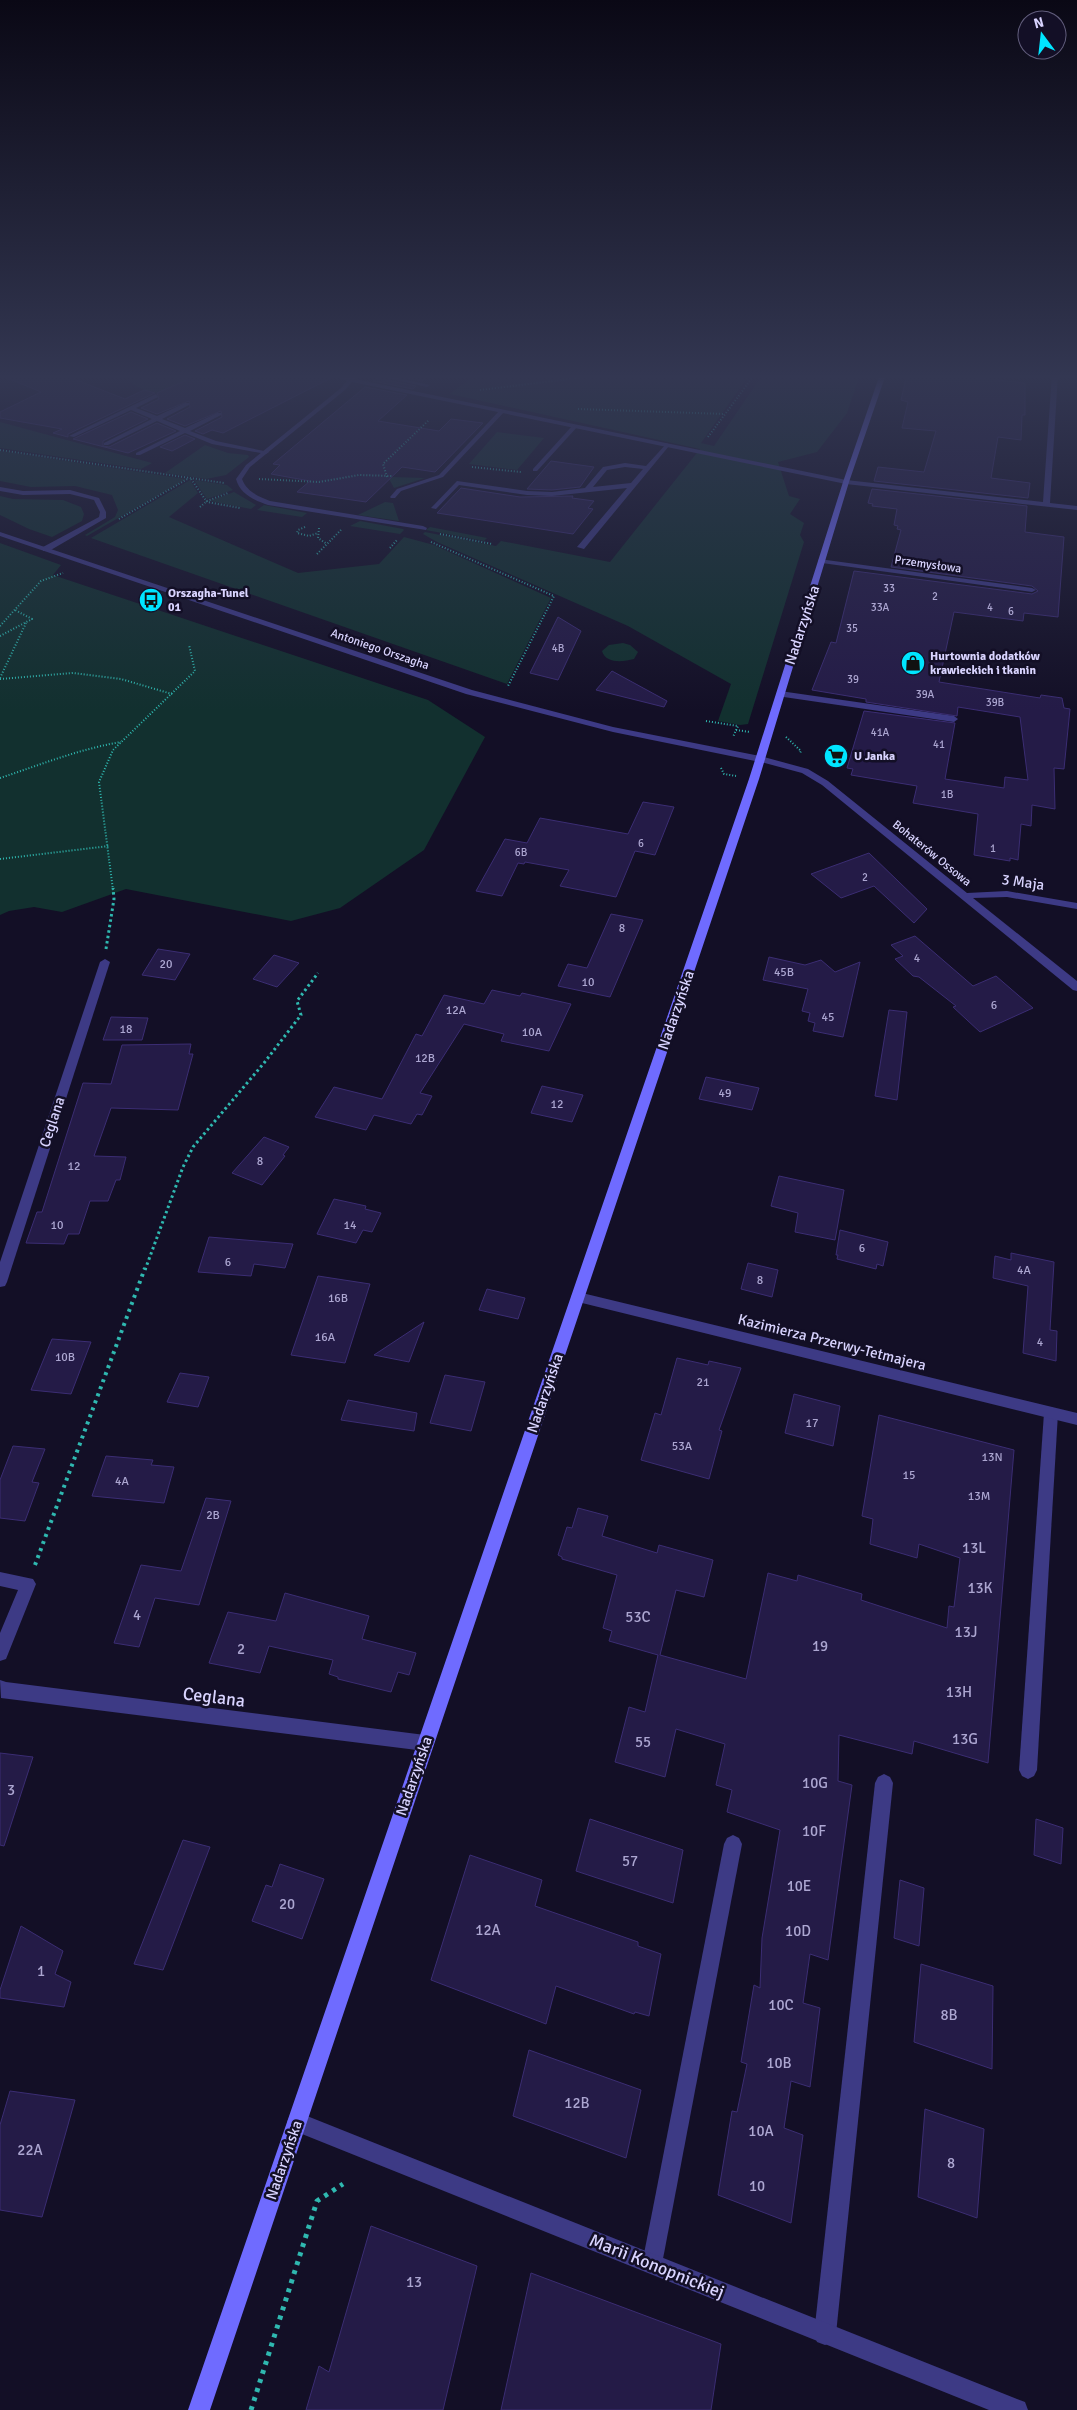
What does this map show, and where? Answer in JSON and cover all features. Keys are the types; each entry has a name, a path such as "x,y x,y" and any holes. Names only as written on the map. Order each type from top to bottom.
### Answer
{"main road":[{"name":"Nadarzyńska","path":"199,2410 760,759 845,486"}],"street":[{"path":"243,486 245,491 268,503 423,528"},
{"path":"393,497 399,490 410,486"},
{"path":"434,508 454,486"},
{"path":"481,486 527,493 552,494 620,486"},
{"path":"587,490 590,486"},
{"path":"581,547 632,486"},
{"path":"885,486 1077,508"},
{"path":"1046,505 1047,486"},
{"path":"0,489 23,493 70,492 97,499 103,512 102,518 46,549"},
{"name":"Antoniego Orszagha","path":"0,534 469,692 529,710 614,730 760,759"},
{"name":"Przemysłowa","path":"822,562 1032,590"},
{"path":"780,694 954,719"},
{"name":"Bohaterów Ossowa","path":"760,759 793,767 816,776 1077,987"},
{"name":"3 Maja","path":"965,896 1002,893 1077,906"},
{"name":"Ceglana","path":"0,1282 105,962"},
{"name":"Kazimierza Przerwy-Tetmajera","path":"578,1296 1077,1419"},
{"path":"1028,1770 1051,1412"},
{"path":"0,1579 28,1584 0,1653"},
{"name":"Ceglana","path":"0,1688 1,1690 425,1743"},
{"path":"825,2334 884,1783"},
{"path":"652,2264 733,1844"},
{"name":"Marii Konopnickiej","path":"297,2122 1017,2410"}],"path":[{"path":"114,523 177,486"},
{"path":"195,486 206,502 244,509"},
{"path":"389,486 393,497"},
{"path":"200,506 236,490"},
{"path":"311,526 300,528 297,531 299,535 318,538 327,544"},
{"path":"314,526 319,529 318,538"},
{"path":"317,554 345,526"},
{"path":"423,528 424,531 492,544"},
{"path":"309,536 318,533"},
{"path":"427,541 554,596 504,694"},
{"path":"0,626 42,581 64,572"},
{"path":"0,636 26,624 32,619 15,610"},
{"path":"0,679 26,624"},
{"path":"105,962 114,899 109,846 99,782 113,750 194,671 189,645"},
{"path":"0,679 73,673 121,679 172,694"},
{"path":"706,721 738,726"},
{"path":"0,778 87,748 122,742"},
{"path":"0,859 109,846"},
{"path":"28,1584 183,1167 193,1147 264,1063 300,1014 298,1001 318,973"},
{"path":"251,2410 317,2201 343,2184"}],"green space":[{"path":"77,486 173,486 87,536 85,535 115,517 118,510 112,495"},
{"path":"179,486 194,486 198,493 169,517 298,573 379,564 404,537 434,545 551,598 507,684 91,538"},
{"path":"198,486 229,486 233,490 207,499"},
{"path":"670,486 786,486 789,496 800,499 790,514 804,523 800,535 804,542 748,724 740,725 718,721 731,684 628,626 437,542 423,534 425,532 496,546 501,541 610,562"},
{"path":"234,492 256,505 251,509 210,501"},
{"path":"0,496 13,499 63,500 81,507 84,514 82,521 52,537 29,529 0,515"},
{"path":"385,502 393,503 399,521 358,515"},
{"path":"264,505 307,513 302,517 257,510"},
{"path":"360,521 404,530 400,534 350,526"},
{"path":"430,527 487,538 484,541 426,530"},
{"path":"0,543 61,565 53,575 428,700 485,737 424,850 340,908 291,921 126,889 62,912 34,907 9,911 0,915"},
{"path":"623,643 630,645 638,652 634,659 625,661 611,660 602,651 609,645"}],"building":[{"path":"304,486 382,486 366,502 297,492"},
{"path":"529,486 580,486 552,490 527,489"},
{"path":"924,486 1030,486 1028,498"},
{"path":"461,488 520,497 573,496 572,498 594,501 588,508 593,509 573,534 437,513"},
{"path":"872,489 1027,506 1025,532 1064,537 1058,617 1024,613 1023,621 954,612 939,682 1040,698 1041,695 1062,698 1064,708 1070,709 1064,769 1054,768 1055,809 1032,805 1031,826 1021,824 1018,860 1010,858 1010,861 974,855 978,814 913,803 917,786 851,775 853,769 847,768 864,711 955,723 945,779 1004,788 1005,777 1028,780 1020,717 958,707 957,716 866,702 866,699 812,690 831,642 836,643 854,571 1032,594 1038,591 1032,586 891,567 901,530 897,529 898,526 894,525 897,509 872,506 873,504 868,503"},
{"path":"558,617 581,631 558,680 530,673"},
{"path":"612,671 667,701 664,707 596,690"},
{"path":"643,802 674,807 655,855 635,851 616,897 560,886 569,870 525,862 524,864 518,863 502,896 476,891 505,839 527,843 540,818 628,834"},
{"path":"869,853 927,909 914,923 874,886 841,898 811,874"},
{"path":"611,914 643,920 610,997 558,986 568,964 587,968"},
{"path":"915,936 973,986 996,976 1033,1008 980,1032 953,1007 956,1006 919,977 913,976 895,959 903,956 891,945"},
{"path":"158,949 190,954 175,980 142,975"},
{"path":"274,955 299,963 277,987 253,979"},
{"path":"769,957 805,965 821,960 835,972 860,962 843,1037 813,1031 815,1023 808,1021 810,1013 802,1011 808,989 763,980"},
{"path":"492,990 520,996 522,993 571,1004 549,1051 501,1041 504,1034 464,1024 420,1093 432,1096 422,1115 417,1114 411,1124 374,1115 366,1130 315,1117 334,1087 382,1099 416,1034 422,1036 444,995 484,1004"},
{"path":"889,1010 907,1012 897,1100 875,1096"},
{"path":"111,1017 148,1018 142,1040 103,1040"},
{"path":"191,1044 189,1054 193,1054 178,1110 111,1108 94,1156 126,1157 120,1180 116,1180 108,1201 90,1201 79,1234 68,1234 64,1244 26,1243 37,1212 42,1212 83,1083 111,1084 122,1045"},
{"path":"706,1077 759,1088 752,1110 699,1099"},
{"path":"542,1086 583,1095 572,1122 531,1113"},
{"path":"264,1137 289,1147 283,1155 285,1156 262,1185 232,1173"},
{"path":"779,1176 844,1190 835,1240 795,1232 798,1213 771,1206"},
{"path":"334,1199 366,1206 365,1209 381,1213 372,1232 363,1230 356,1243 317,1234"},
{"path":"840,1230 888,1242 883,1266 877,1264 876,1269 837,1259"},
{"path":"209,1237 293,1244 285,1268 254,1264 251,1276 198,1272"},
{"path":"1011,1253 1054,1262 1050,1330 1057,1331 1056,1361 1023,1353 1028,1286 993,1278 995,1256 1011,1260"},
{"path":"748,1263 778,1270 772,1297 741,1289"},
{"path":"318,1276 370,1284 345,1363 291,1355"},
{"path":"487,1289 525,1298 518,1319 479,1310"},
{"path":"424,1322 409,1362 374,1355"},
{"path":"52,1339 91,1342 71,1394 31,1390"},
{"path":"677,1358 708,1365 709,1361 741,1368 719,1430 722,1431 709,1479 641,1460 655,1413 661,1415"},
{"path":"180,1373 209,1377 198,1407 167,1402"},
{"path":"445,1375 485,1382 471,1431 430,1423"},
{"path":"794,1394 840,1406 833,1446 785,1433"},
{"path":"348,1400 417,1413 414,1431 341,1420"},
{"path":"879,1415 1014,1450 988,1763 914,1741 912,1754 839,1735 838,1781 852,1785 828,1960 810,1954 803,2003 820,2008 810,2087 791,2081 784,2128 803,2135 791,2223 718,2195 732,2111 737,2112 747,2064 741,2062 754,1985 760,1988 762,1938 780,1830 727,1812 732,1790 716,1785 725,1744 676,1729 665,1777 615,1762 629,1707 645,1712 658,1655 609,1641 612,1631 603,1628 617,1575 562,1559 558,1555 567,1527 572,1528 578,1508 608,1516 602,1536 657,1553 659,1545 713,1560 704,1597 676,1590 660,1655 746,1679 768,1573 797,1581 798,1575 862,1594 861,1600 947,1628 949,1606 954,1607 960,1558 919,1544 917,1558 870,1544 873,1519 862,1516"},
{"path":"13,1446 45,1449 32,1482 39,1483 25,1521 0,1518 0,1480"},
{"path":"106,1456 153,1460 151,1465 174,1467 164,1503 92,1496"},
{"path":"206,1498 231,1501 199,1605 155,1598 139,1647 114,1643 141,1565 181,1571"},
{"path":"285,1593 369,1616 362,1639 416,1653 409,1675 398,1672 391,1692 338,1679 338,1677 329,1674 333,1660 269,1646 260,1673 209,1663 228,1612 276,1621"},
{"path":"0,1753 33,1757 4,1846 0,1845"},
{"path":"590,1819 683,1850 673,1903 576,1871"},
{"path":"1036,1819 1063,1828 1061,1864 1034,1855"},
{"path":"183,1840 210,1847 163,1970 134,1964"},
{"path":"470,1855 542,1880 535,1906 638,1942 638,1946 661,1954 649,2016 635,2012 634,2014 556,1986 546,2024 431,1980"},
{"path":"280,1864 324,1879 302,1939 252,1921 266,1885 272,1887"},
{"path":"900,1880 924,1888 919,1946 894,1938"},
{"path":"21,1926 63,1951 55,1974 71,1982 64,2007 0,1998 0,1990"},
{"path":"921,1964 993,1986 992,2069 914,2042"},
{"path":"529,2050 641,2090 626,2158 513,2116"},
{"path":"10,2091 75,2100 42,2217 0,2210 0,2125"},
{"path":"925,2109 984,2129 977,2218 918,2197"},
{"path":"371,2226 477,2266 443,2410 306,2410 319,2366 329,2372"},
{"path":"531,2273 721,2344 711,2410 501,2410"}],"place":[{"name":"Orszagha-Tunel 01","path":"151,600"},
{"name":"Hurtownia dodatków krawieckich i tkanin","path":"913,663"},
{"name":"U Janka","path":"836,756"}]}
